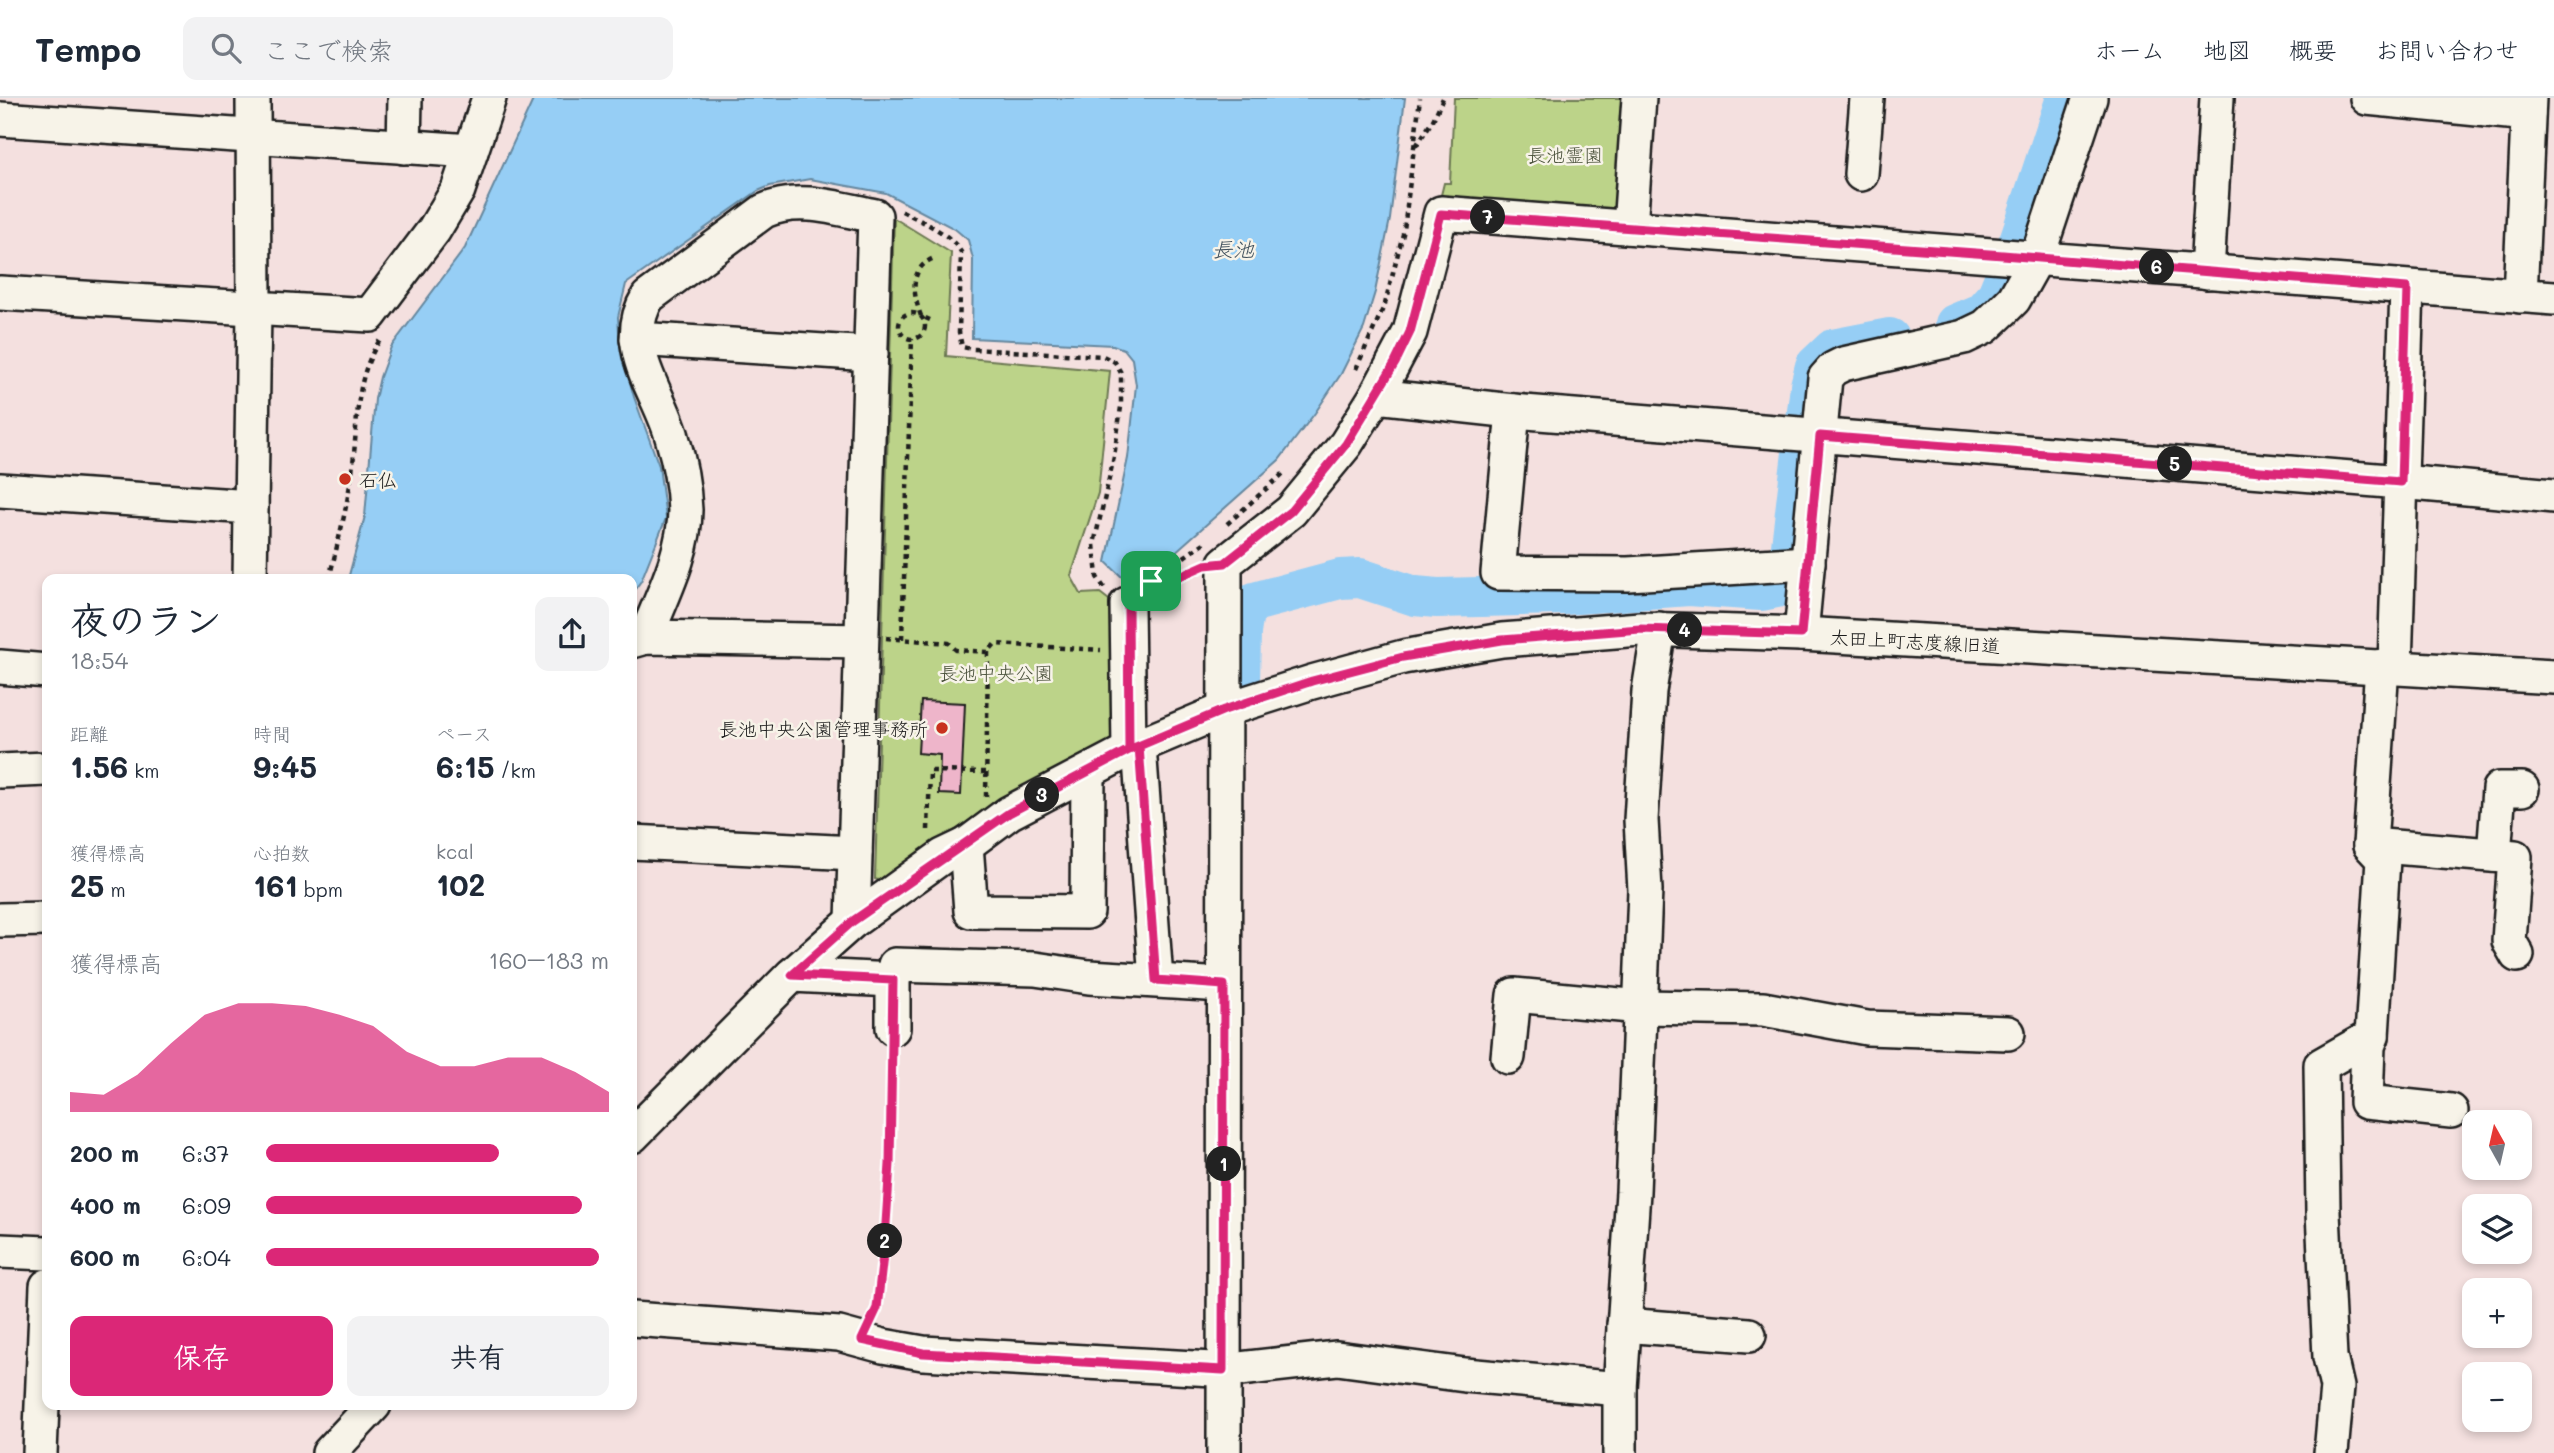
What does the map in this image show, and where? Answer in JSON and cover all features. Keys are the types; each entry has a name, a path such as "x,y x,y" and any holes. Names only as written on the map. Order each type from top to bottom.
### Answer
{"street":[{"path":"250,574 254,309 253,98"},
{"path":"404,147 405,98"},
{"path":"0,293 254,309 377,324 458,190 489,98"},
{"path":"1630,228 1639,98"},
{"path":"1861,174 1867,98"},
{"path":"1801,634 1795,564 1808,435 1825,379 1833,369 1843,364 1964,337 1985,327 2014,299 2020,256 2090,98"},
{"path":"2207,272 2217,98"},
{"path":"2367,98 2529,106 2520,296"},
{"path":"0,118 471,151"},
{"path":"853,921 855,853 871,640 871,354 886,212 807,203 779,204 764,211 649,297 640,311 637,339 643,368 672,435 685,512 673,566 639,639 871,640"},
{"path":"1224,1453 1234,1369 1224,985 1227,777 1219,549 1291,511 1346,444 1364,386 1410,332 1441,214 2554,298"},
{"path":"2407,288 2401,482 2389,667 2370,845 2383,859 2366,1102 2451,1111"},
{"path":"637,339 871,354"},
{"path":"1364,386 1513,411 2401,482 2553,490"},
{"path":"1513,411 1498,573 1628,574 1795,564"},
{"path":"0,490 251,507"},
{"path":"1128,604 1134,748 1156,980"},
{"path":"1620,1453 1620,1390 1634,1179 1641,1007 1645,890 1642,820 1649,691 1659,629"},
{"name":"太田上町志度線旧道","path":"637,1131 792,975 853,921 943,856 966,845 1009,813 1134,748 1224,710 1312,681 1403,657 1502,640 1659,629 1801,634 2554,677"},
{"path":"0,667 42,671"},
{"path":"0,771 42,769"},
{"path":"966,845 971,925 1098,912 1088,772"},
{"path":"2494,855 2499,789 2522,789"},
{"path":"637,842 855,853"},
{"path":"2370,845 2515,857 2509,941 2517,955"},
{"path":"0,920 42,919"},
{"path":"893,1028 895,965 1021,968 1103,978 1224,985"},
{"path":"792,975 893,980"},
{"path":"1508,1056 1514,995 1641,1007 1763,1009 1867,1028 2008,1033"},
{"path":"2331,1453 2337,1387 2329,1357 2321,1065 2372,1036"},
{"path":"0,1251 42,1253"},
{"path":"637,1320 839,1334 923,1353 1234,1369 1337,1358 1465,1375 1620,1390"},
{"path":"1624,1325 1749,1335"},
{"path":"40,1453 42,1405"},
{"path":"329,1453 369,1410"}],"path":[{"path":"1364,386 1404,230 1420,98"},
{"path":"1414,149 1433,120 1443,98"},
{"path":"886,212 947,236 961,252 959,332 962,347 1103,356 1115,362 1121,373 1121,407 1114,457 1094,544 1097,577 1103,587 1128,604 1151,581 1219,549"},
{"path":"930,320 921,316 910,313 900,321 899,328 903,335 912,338 919,337 924,329 924,319 921,316 913,288 918,271 925,262 934,258"},
{"path":"330,574 352,475 360,386 377,324"},
{"path":"902,639 912,338"},
{"path":"1223,527 1293,464"},
{"path":"1151,581 1171,580 1205,565 1219,549"},
{"path":"871,640 902,639 949,643 956,650 988,652"},
{"path":"986,808 988,652 995,644 1128,651"},
{"path":"928,830 930,771 987,772"},
{"path":"862,1340 877,1308 885,1238 890,1164 893,1028"}],"green space":[{"name":"長池霊園","path":"1454,98 1625,98 1622,205 1609,214 1440,199 1444,183 1450,183"},
{"name":"長池中央公園","path":"894,218 951,253 946,356 1110,371 1098,493 1071,576 1081,594 1100,593 1122,610 1123,735 986,809 881,881 875,879"}],"water":[{"name":"長池","path":"534,98 1405,98 1390,219 1375,292 1364,328 1341,374 1279,460 1173,554 1136,580 1133,589 1123,590 1124,579 1106,562 1128,458 1136,385 1132,359 1124,349 1113,345 972,338 973,259 968,240 955,229 886,193 810,179 770,186 758,191 626,284 618,317 620,345 634,397 659,466 666,518 637,586 637,574 349,574 365,516 375,399 380,377 391,347 465,248"}],"building":[{"name":"長池中央公園管理事務所","path":"921,701 965,703 961,795 939,794 940,755 918,753"}],"waterway":[{"path":"1955,324 1981,313 1997,295 2020,238 2066,98"},
{"path":"1240,682 1244,612 1254,602 1340,579 1360,578 1415,596 1437,598 1563,595 1689,586 1762,591 1777,588 1782,582 1790,554 1810,386 1815,366 1833,349 1890,338"}],"place":[{"name":"石仏","path":"345,479"},
{"name":"長池中央公園管理事務所","path":"942,728"}],"route":[{"path":"1151,581 1128,604 1129,750 1139,746 1156,980 1224,985 1223,1370 923,1353 862,1340 877,1308 885,1238 890,1164 893,980 792,975 853,921 943,856 966,845 1009,813 1129,750 1224,710 1312,681 1403,657 1502,640 1640,629 1801,634 1820,436 2401,482 2407,288 1441,214 1410,332 1395,363 1346,444 1291,511 1225,563 1205,565 1171,580 1151,581"}]}
